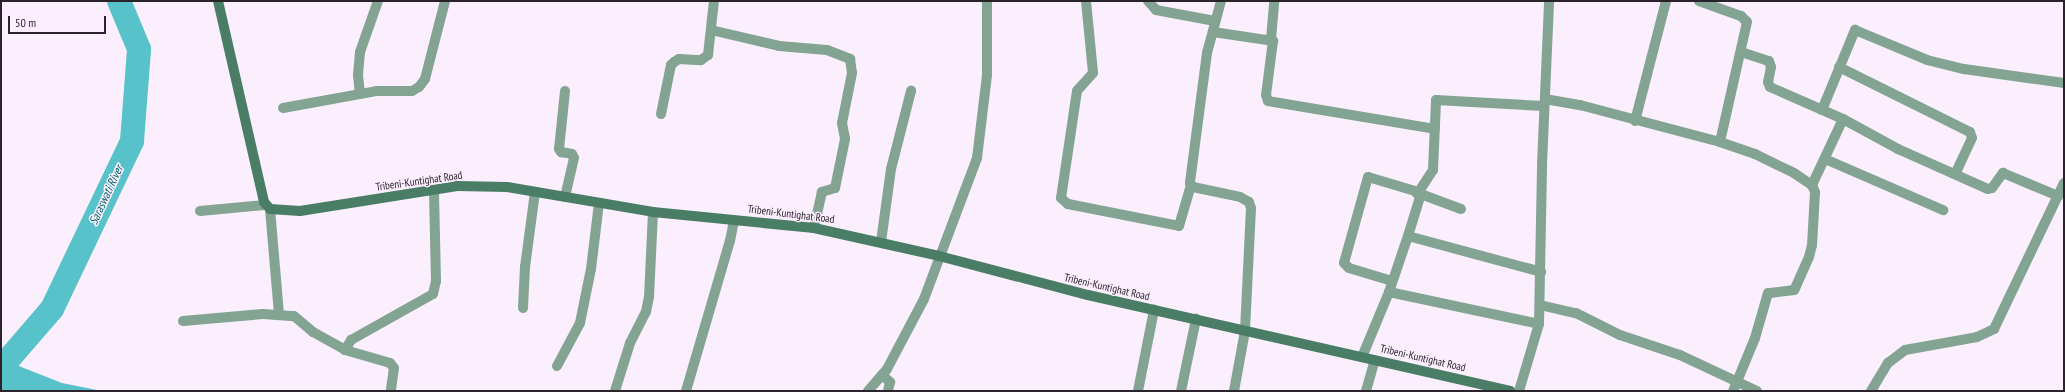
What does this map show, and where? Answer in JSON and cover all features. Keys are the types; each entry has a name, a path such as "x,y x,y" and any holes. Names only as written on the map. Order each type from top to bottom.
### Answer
{"main road":[{"path":"218,1 268,207"},
{"name":"Tribeni-Kuntighat Road","path":"268,207 300,211 457,186 507,187 653,212 814,228 881,242 1154,310 1510,391"}],"street":[{"path":"360,94 358,75 360,52 378,1"},
{"path":"282,108 377,91 412,90 419,87 425,79 445,1"},
{"path":"661,114 671,66 678,59 701,60 706,58 714,1"},
{"path":"868,391 882,375 924,299 939,256 964,197 981,140 986,75 987,1"},
{"path":"1086,1 1093,73 1077,91 1061,198 1068,204 1178,226 1191,185 1199,109 1212,32 1220,1"},
{"path":"1148,1 1156,10 1215,22"},
{"path":"1274,1 1271,39 1273,44 1267,100 1435,129"},
{"path":"1519,391 1539,324 1549,1"},
{"path":"1635,120 1666,1"},
{"path":"1699,1 1745,19 1747,22 1720,142"},
{"path":"710,30 779,46 827,50 850,59 852,73 842,123 845,139 835,188 822,192 814,228"},
{"path":"1822,110 1855,30 1927,60 1971,70 2064,84"},
{"path":"1212,32 1271,39"},
{"path":"1741,52 1769,61 1771,67 1768,82 1770,87 1843,119 1898,150 1956,173 1990,189 2001,174 2005,173 2058,196"},
{"path":"1839,67 1970,132 1972,138 1956,173"},
{"path":"565,91 559,149 561,152 572,154 574,158 565,197"},
{"path":"881,242 893,164 911,91"},
{"path":"1362,357 1388,292 1408,236 1420,197 1418,193 1433,170 1435,102 1438,99 1545,102 1580,105 1720,142 1755,154 1794,173 1812,185 1815,192 1811,251 1794,290 1768,293 1738,381 1732,391"},
{"path":"1812,185 1843,119"},
{"path":"1825,159 1943,210"},
{"path":"1392,281 1349,268 1344,263 1365,181 1370,177 1461,209"},
{"path":"1871,391 1888,363 1904,350 1977,337 1994,329 2064,183"},
{"path":"1191,185 1240,197 1249,202 1251,214 1245,331 1234,391"},
{"path":"345,350 351,340 433,294 436,281 434,190"},
{"path":"523,308 525,267 536,192"},
{"path":"557,366 580,323 591,269 599,203"},
{"path":"200,211 268,207 279,314"},
{"path":"615,391 630,343 646,312 649,297 653,212"},
{"path":"686,391 730,241 734,220"},
{"path":"1408,236 1541,272"},
{"path":"1388,292 1539,324"},
{"path":"1540,305 1576,313 1620,335 1680,355 1757,391"},
{"path":"1138,391 1154,310"},
{"path":"183,321 279,314 294,316 313,332 345,350 390,363 394,368 391,390"},
{"path":"1181,391 1196,319"},
{"path":"1366,391 1375,360"},
{"path":"882,375 890,382 888,391"}],"water":[{"path":"1,359 62,383 102,391 1,391"}],"waterway":[{"name":"Saraswati River","path":"1,368 52,309 132,141 139,49 119,1"}]}
